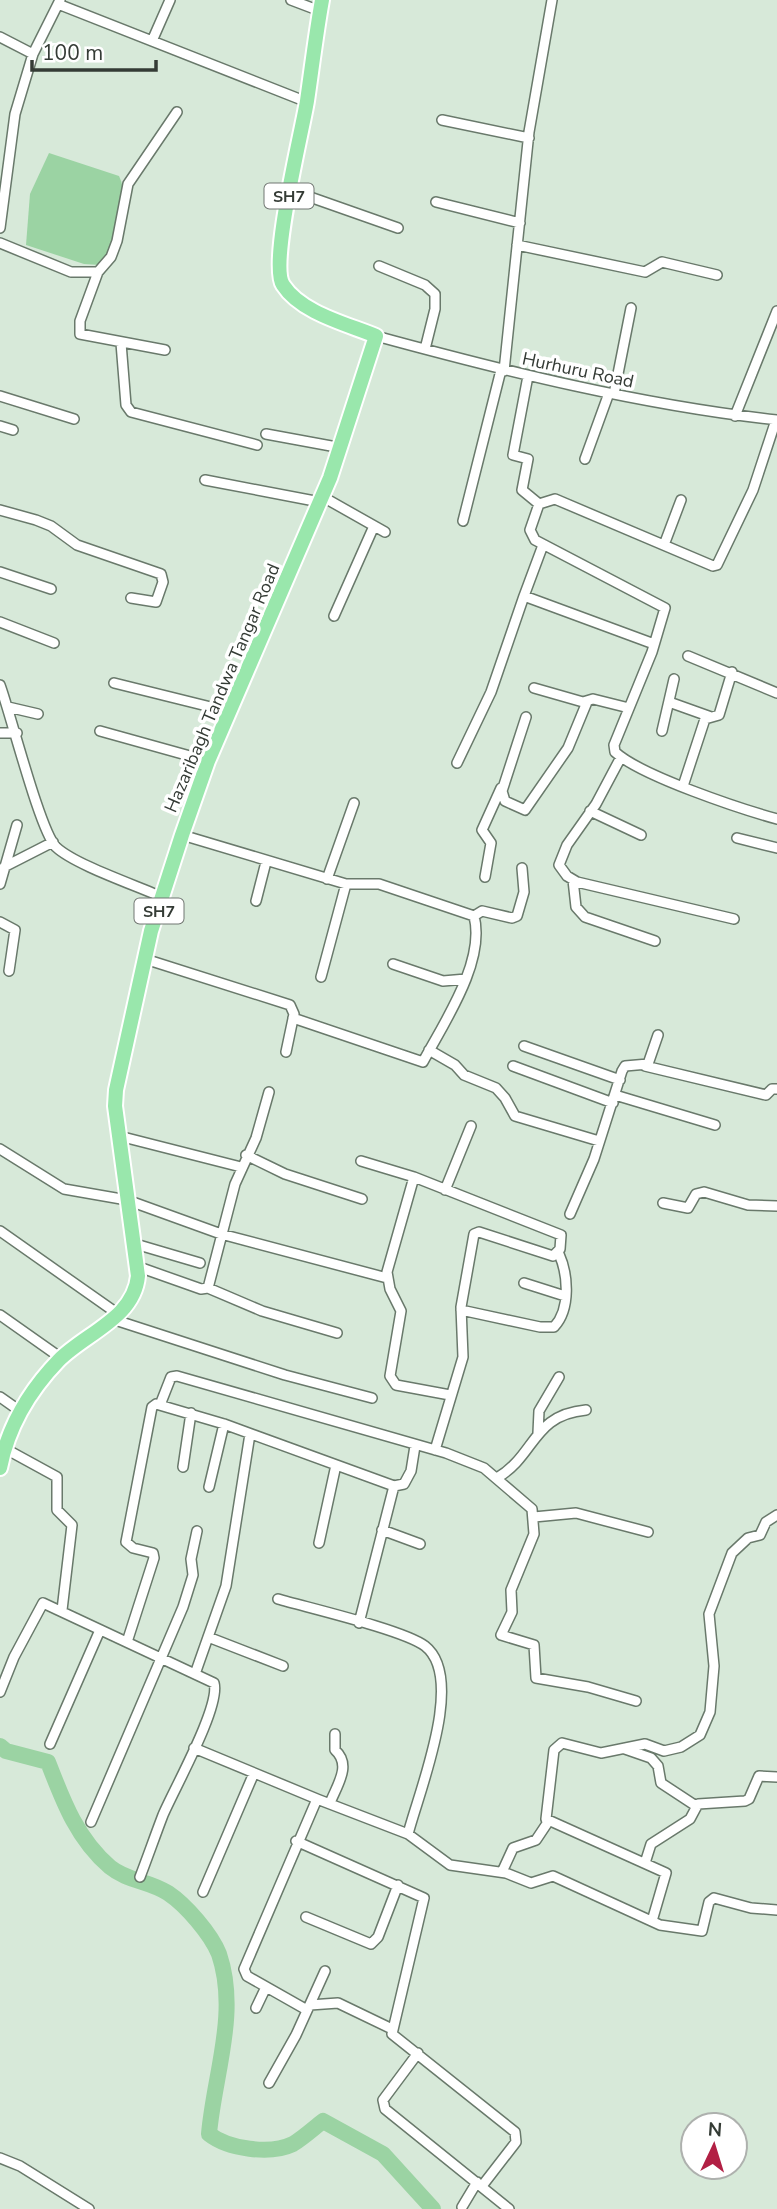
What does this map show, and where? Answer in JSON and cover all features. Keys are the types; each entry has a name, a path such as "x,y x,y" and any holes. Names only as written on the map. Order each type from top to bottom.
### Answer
{"main road":[{"name":"SH7","path":"321,5 307,102 290,190 279,267 281,283 291,295 319,313 376,335"},
{"name":"Hazaribagh Tandwa Tangar Road","path":"2,1458 20,1411 61,1358 115,1317 137,1289 116,1090 145,959 182,835 208,761 232,713 342,448 376,335"}],"street":[{"path":"152,41 170,0"},
{"path":"291,0 321,5"},
{"path":"463,522 502,371 529,138 552,0"},
{"path":"0,228 15,114 33,54 59,2 307,102"},
{"path":"0,37 33,54"},
{"path":"165,350 83,336 79,331 98,272 111,257 117,241 128,184 177,112"},
{"path":"442,120 529,138"},
{"path":"290,190 398,228"},
{"path":"436,202 520,223"},
{"path":"0,243 71,272 98,272"},
{"path":"517,245 645,272 662,262 717,275"},
{"path":"379,266 425,285 435,294 435,309 425,349"},
{"path":"584,459 612,393 631,308"},
{"path":"735,416 777,311"},
{"name":"Hurhuru Road","path":"376,335 502,371 735,416 777,420"},
{"path":"121,343 126,405 131,412 257,444"},
{"path":"528,376 513,455 528,459 522,490 539,504"},
{"path":"0,396 74,419"},
{"path":"539,504 555,499 713,566 717,565 753,490 777,420"},
{"path":"0,426 13,430"},
{"path":"266,434 342,448"},
{"path":"205,480 321,500 385,532"},
{"path":"664,545 681,500"},
{"path":"539,504 530,534 543,545 663,606 665,610 614,748 621,757 683,786 777,819"},
{"path":"0,510 36,520 77,545 161,574 163,582 156,602 131,597"},
{"path":"334,617 373,526"},
{"path":"457,763 491,692 543,545"},
{"path":"0,572 51,589"},
{"path":"524,596 654,644"},
{"path":"0,622 54,643"},
{"path":"688,656 777,692"},
{"path":"683,786 704,722 719,715 732,672"},
{"path":"662,731 674,679"},
{"path":"114,683 178,696 232,713"},
{"path":"0,685 52,842 69,856 164,898"},
{"path":"534,688 587,702"},
{"path":"502,786 505,801 522,810 528,808 568,748 587,702 593,699 629,708"},
{"path":"669,702 711,717"},
{"path":"8,707 38,714"},
{"path":"485,877 491,843 482,830 502,786 526,717"},
{"path":"100,731 208,761"},
{"path":"0,733 17,733"},
{"path":"621,757 559,860 562,870 573,880 734,919"},
{"path":"327,879 354,803"},
{"path":"590,811 641,835"},
{"path":"0,884 17,825"},
{"path":"182,835 346,884 379,884 474,916"},
{"path":"737,838 777,848"},
{"path":"4,867 52,842"},
{"path":"256,901 266,862"},
{"path":"474,916 482,911 512,918 517,916 524,892 522,868"},
{"path":"573,880 576,907 585,917 656,941"},
{"path":"321,977 346,884"},
{"path":"293,1018 421,1062 461,994 474,937 474,916"},
{"path":"0,922 15,930 9,971"},
{"path":"145,959 290,1005 294,1009 286,1052"},
{"path":"393,964 443,981 466,979"},
{"path":"645,1066 657,1035"},
{"path":"524,1046 620,1080"},
{"path":"429,1049 455,1065 464,1075 496,1088 515,1116 599,1141"},
{"path":"513,1066 614,1099 715,1125"},
{"path":"570,1214 625,1066 645,1066 766,1095 772,1089 777,1089"},
{"path":"208,1288 241,1167 256,1138 269,1092"},
{"path":"445,1190 471,1126"},
{"path":"119,1136 241,1167"},
{"path":"0,1149 64,1189 127,1200 221,1234 387,1278"},
{"path":"246,1156 285,1174 362,1199"},
{"path":"361,1161 414,1177 558,1231 562,1237 559,1254 566,1277 565,1296 562,1317 550,1328 461,1310"},
{"path":"414,1177 387,1278 401,1311 391,1361 392,1381 403,1386 450,1395"},
{"path":"663,1203 688,1208 696,1194 704,1192 748,1205 777,1206"},
{"path":"0,1231 115,1317 285,1375 372,1398"},
{"path":"435,1450 463,1357 461,1310 467,1263 475,1233 544,1254 559,1254"},
{"path":"132,1243 200,1263"},
{"path":"136,1266 201,1289 208,1288 262,1311 337,1333"},
{"path":"524,1283 565,1296"},
{"path":"0,1315 61,1358"},
{"path":"160,1405 171,1377 177,1376 479,1465 531,1505 534,1517 531,1543 511,1590 512,1612 501,1635 534,1645 536,1678 588,1687 636,1701"},
{"path":"538,1433 540,1411 559,1377"},
{"path":"0,1397 20,1411"},
{"path":"127,1642 154,1558 148,1551 129,1546 127,1535 152,1407 160,1405 191,1413 394,1486 404,1484 409,1478 415,1446"},
{"path":"497,1478 517,1465 538,1433 550,1421 567,1412 586,1410"},
{"path":"183,1467 191,1413"},
{"path":"209,1487 223,1424"},
{"path":"195,1674 226,1586 250,1434"},
{"path":"2,1458 57,1477 57,1510 72,1525 61,1610"},
{"path":"319,1543 336,1465"},
{"path":"359,1623 394,1486"},
{"path":"534,1517 576,1513 648,1532"},
{"path":"502,1872 513,1848 536,1840 548,1822 546,1815 556,1746 566,1743 601,1753 645,1744 662,1751 675,1749 702,1732 710,1712 714,1658 708,1620 719,1594 721,1578 732,1561 734,1551 748,1538 760,1535 766,1522 777,1515"},
{"path":"383,1530 421,1544"},
{"path":"91,1822 162,1659 192,1575 191,1559 197,1531"},
{"path":"278,1599 420,1643 433,1654 441,1676 442,1711 408,1834"},
{"path":"0,1692 14,1657 41,1606 46,1603 215,1686 209,1713 164,1814 140,1877"},
{"path":"50,1744 100,1630"},
{"path":"208,1637 283,1667"},
{"path":"330,1802 344,1765 342,1757 335,1750 335,1734"},
{"path":"194,1748 408,1834 450,1865 502,1872 535,1883 553,1875 669,1928 697,1933 704,1927 709,1902 714,1898 751,1908 777,1910"},
{"path":"620,1748 648,1755 658,1766 661,1783 696,1806 745,1801 749,1799 759,1776 777,1777"},
{"path":"203,1892 254,1773"},
{"path":"317,1799 296,1841 244,1969 247,1976 308,2007 338,2003 392,2029"},
{"path":"645,1863 651,1844 690,1819 696,1806"},
{"path":"548,1822 666,1873 652,1921"},
{"path":"296,1841 421,1895 425,1902 392,2029 396,2038 515,2132 516,2142 462,2207"},
{"path":"306,1917 371,1944 378,1937 398,1885"},
{"path":"269,2083 325,1971"},
{"path":"256,2008 266,1987"},
{"path":"418,2053 382,2105 509,2209"},
{"path":"0,2158 20,2166 89,2209"}],"shaded area":[{"path":"49,153 119,176 123,186 123,210 112,245 100,265 84,264 26,245 30,194"}],"waterway":[{"path":"0,1746 6,1751 48,1762 72,1819 98,1856 117,1872 161,1889 175,1898 197,1921 215,1946 225,1976 227,1999 209,2134 238,2147 273,2149 293,2144 323,2121 383,2154 433,2209"}]}
